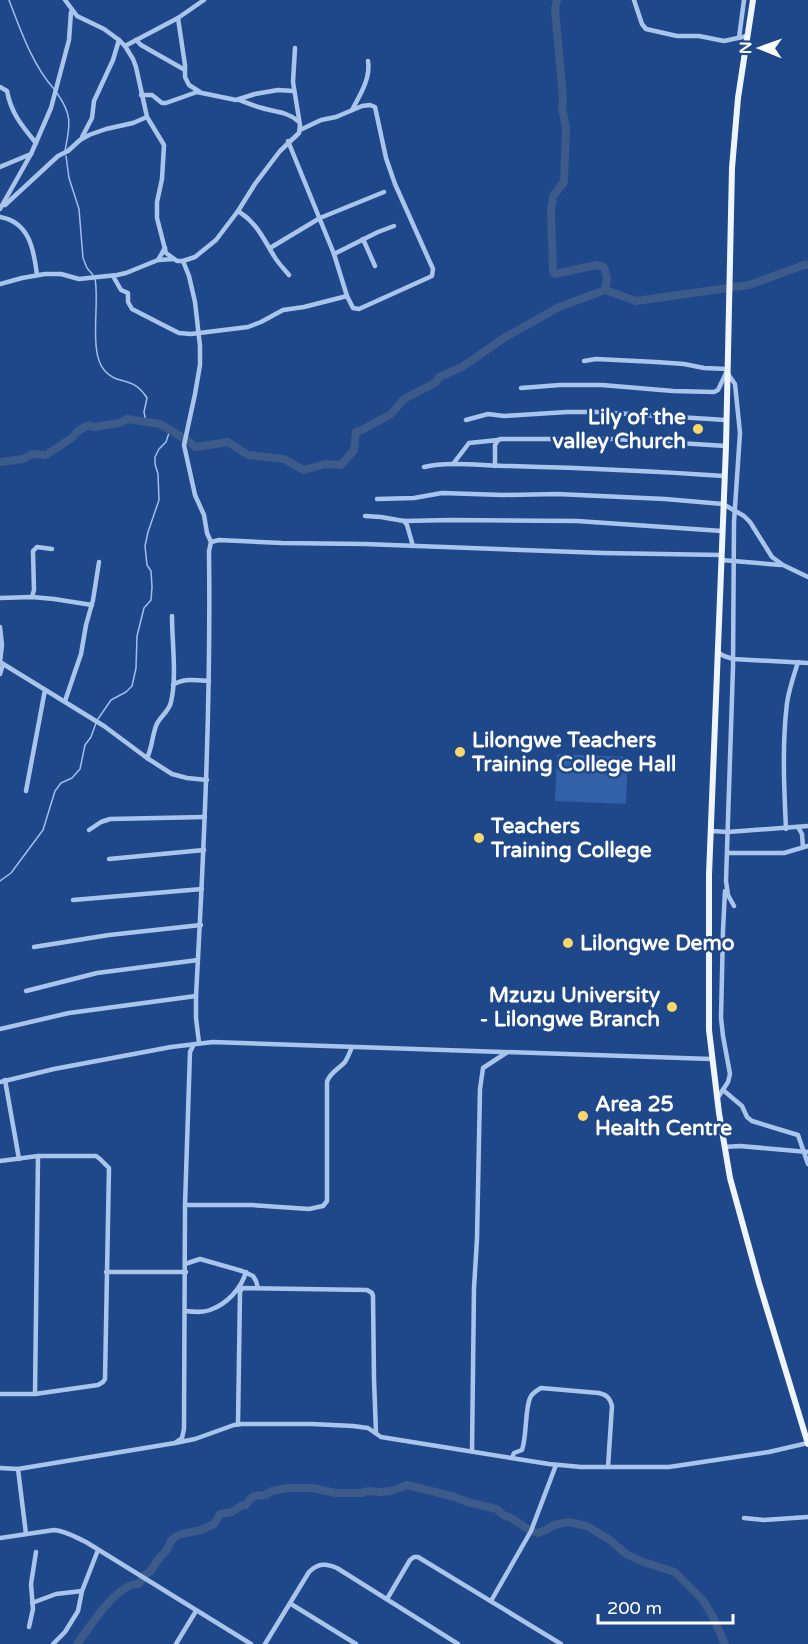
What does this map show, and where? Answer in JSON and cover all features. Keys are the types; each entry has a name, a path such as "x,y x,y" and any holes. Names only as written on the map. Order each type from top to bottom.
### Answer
{"main road":[{"path":"753,0 738,98 732,168 726,446 709,875 708,996 711,1059 724,1147 737,1208 808,1443"}],"street":[{"path":"65,0 77,16 104,29 119,40 125,46 136,67 147,117 164,145 162,179 156,209 166,253 174,259"},
{"path":"125,46 178,18 204,0"},
{"path":"634,0 646,29 677,36 699,36 719,41 747,36"},
{"path":"739,38 744,0"},
{"path":"0,209 31,154 51,108 67,51 71,27 70,9"},
{"path":"178,18 185,77 189,85 201,92 285,113 299,122"},
{"path":"0,209 58,156 68,151 80,140 92,118 94,101 113,60 119,40"},
{"path":"136,40 185,70"},
{"path":"295,48 294,91 300,130"},
{"path":"352,110 368,75 368,60"},
{"path":"0,87 7,92 12,110 36,143"},
{"path":"236,100 279,90 294,91"},
{"path":"141,95 152,95 166,104 192,93 201,92"},
{"path":"0,285 37,276 61,274 79,279 113,276 158,260 183,261 195,256 216,240 265,170 288,141 300,130 321,120 370,105 375,107 386,158 395,184 434,273 430,279 358,309 353,308 320,218 288,141"},
{"path":"80,140 106,129 134,123 147,117"},
{"path":"0,166 31,154"},
{"path":"270,248 320,218 384,192"},
{"path":"238,211 255,225 276,259 290,275"},
{"path":"0,217 16,224 30,239 36,259 37,276"},
{"path":"334,254 394,226"},
{"path":"363,239 375,266"},
{"path":"158,260 165,248"},
{"path":"175,1443 182,1438 184,1429 185,1205 190,1053 196,1043 196,996 206,817 211,542 204,515 195,495 184,445 200,365 195,302 183,261"},
{"path":"113,276 121,290 128,293 128,302 132,309 179,333 191,334 248,327 283,310 347,296"},
{"path":"584,361 596,359 684,364 727,370"},
{"path":"521,388 602,385 714,392 718,390 727,370"},
{"path":"717,1099 728,1082 730,1074 721,1018 722,941 728,832 735,511 740,433 735,384 727,370"},
{"path":"466,420 488,414 504,416 567,412 726,420"},
{"path":"453,464 469,443 498,440 615,439 726,446"},
{"path":"495,466 495,445 498,440"},
{"path":"424,467 453,464 615,469 724,476"},
{"path":"376,499 414,498 442,493 557,494 664,498 723,504 750,522 772,557 808,578"},
{"path":"365,516 404,521 577,520 722,531"},
{"path":"404,521 413,546"},
{"path":"211,542 219,540 309,542 721,557 734,561 783,565"},
{"path":"32,597 34,590 33,551 37,547 52,549"},
{"path":"65,701 81,654 99,562"},
{"path":"0,598 32,597 92,605"},
{"path":"147,758 156,726 170,705 173,685 172,616"},
{"path":"0,627 2,645 0,674"},
{"path":"717,652 733,659 808,663"},
{"path":"786,828 783,755 788,700 798,662"},
{"path":"1,663 120,736 147,758 179,777 207,780"},
{"path":"173,685 182,681 209,681"},
{"path":"26,791 45,690"},
{"path":"89,830 110,819 206,817"},
{"path":"711,831 728,832 808,826"},
{"path":"727,853 784,853 805,847 798,827"},
{"path":"109,859 204,850"},
{"path":"726,881 728,895 734,906"},
{"path":"73,900 202,889"},
{"path":"34,948 109,934 201,926"},
{"path":"26,991 97,973 198,960"},
{"path":"0,1029 69,1013 196,996"},
{"path":"19,1159 3,1081 54,1069 196,1043 260,1043 711,1059"},
{"path":"185,1205 252,1205 309,1209 326,1204 327,1082 330,1075 348,1058 352,1047"},
{"path":"472,1451 480,1089 483,1068 506,1053"},
{"path":"723,1090 742,1106 747,1117 752,1121 798,1135 806,1152 808,1164"},
{"path":"724,1147 740,1146 806,1152"},
{"path":"35,1394 38,1156"},
{"path":"0,1161 38,1156 96,1156 109,1168 106,1347 103,1382 98,1385 35,1394 0,1394"},
{"path":"185,1264 200,1259 246,1272 253,1276 258,1288"},
{"path":"106,1272 186,1272"},
{"path":"185,1311 209,1311 217,1307 238,1289 246,1272"},
{"path":"238,1424 238,1343 240,1292 243,1288 367,1290 372,1293 376,1433"},
{"path":"512,1458 514,1453 522,1450 526,1436 528,1404 535,1391 541,1388 599,1393 606,1395 612,1406 608,1467"},
{"path":"0,1468 18,1469 175,1443 195,1439 238,1424 353,1426 368,1428 381,1437 556,1465 608,1467 669,1467 770,1452 808,1443"},
{"path":"491,1600 531,1531 556,1465"},
{"path":"18,1469 26,1534"},
{"path":"744,1518 764,1520 808,1517"},
{"path":"0,1538 47,1531 61,1531 79,1538 242,1642 250,1644"},
{"path":"53,1644 78,1611 82,1591 98,1550"},
{"path":"29,1627 32,1616 31,1584 36,1552"},
{"path":"387,1599 410,1560 416,1556 561,1644"},
{"path":"265,1644 309,1572 322,1564 337,1568 458,1644"},
{"path":"32,1603 56,1594 82,1591"},
{"path":"291,1604 356,1644"},
{"path":"176,1644 196,1611"},
{"path":"444,1644 448,1638"}],"shaded area":[{"path":"557,754 628,757 626,804 555,801"}],"waterway":[{"path":"9,0 33,58 54,89"},
{"path":"557,0 555,9 562,107 566,129 564,182 553,196 551,211 553,271 555,274 596,265 604,267 607,278 605,290"},
{"path":"57,93 66,108 69,121 65,151"},
{"path":"66,156 69,178 79,209 83,258 93,275"},
{"path":"0,462 23,459 32,454 46,455 88,425 93,427 120,423 127,419 160,424 196,447 228,442 248,455 284,459 304,470 325,464 341,465 354,450 356,432 391,414 404,399 435,383 439,377 462,367 504,338 559,307 605,290 636,301 749,285 808,265"},
{"path":"95,279 96,340 100,363 110,376 131,383 142,391 147,398 144,412 146,422"},
{"path":"98,719 111,700 132,686 136,668 137,636 144,608 151,600 151,571 147,565 145,546 159,500 155,457 166,442 170,430"},
{"path":"0,881 11,873 43,830 55,791 61,783 72,778 80,769 85,745 96,723"},
{"path":"144,1575 150,1572 175,1537 214,1524 220,1514 232,1512 246,1505 255,1496 288,1488 361,1493 391,1491 407,1485 497,1509 503,1515 538,1533 554,1525 568,1522 587,1526 610,1540 626,1554 675,1572 703,1600 725,1644"},
{"path":"77,1644 112,1599 121,1591 141,1581"}],"place":[{"name":"Lily of the valley Church","path":"698,429"},
{"name":"Lilongwe Teachers Training College Hall","path":"460,752"},
{"name":"Teachers Training College","path":"479,838"},
{"name":"Lilongwe Demo","path":"568,943"},
{"name":"Mzuzu University - Lilongwe Branch","path":"672,1007"},
{"name":"Area 25 Health Centre","path":"583,1116"}]}
